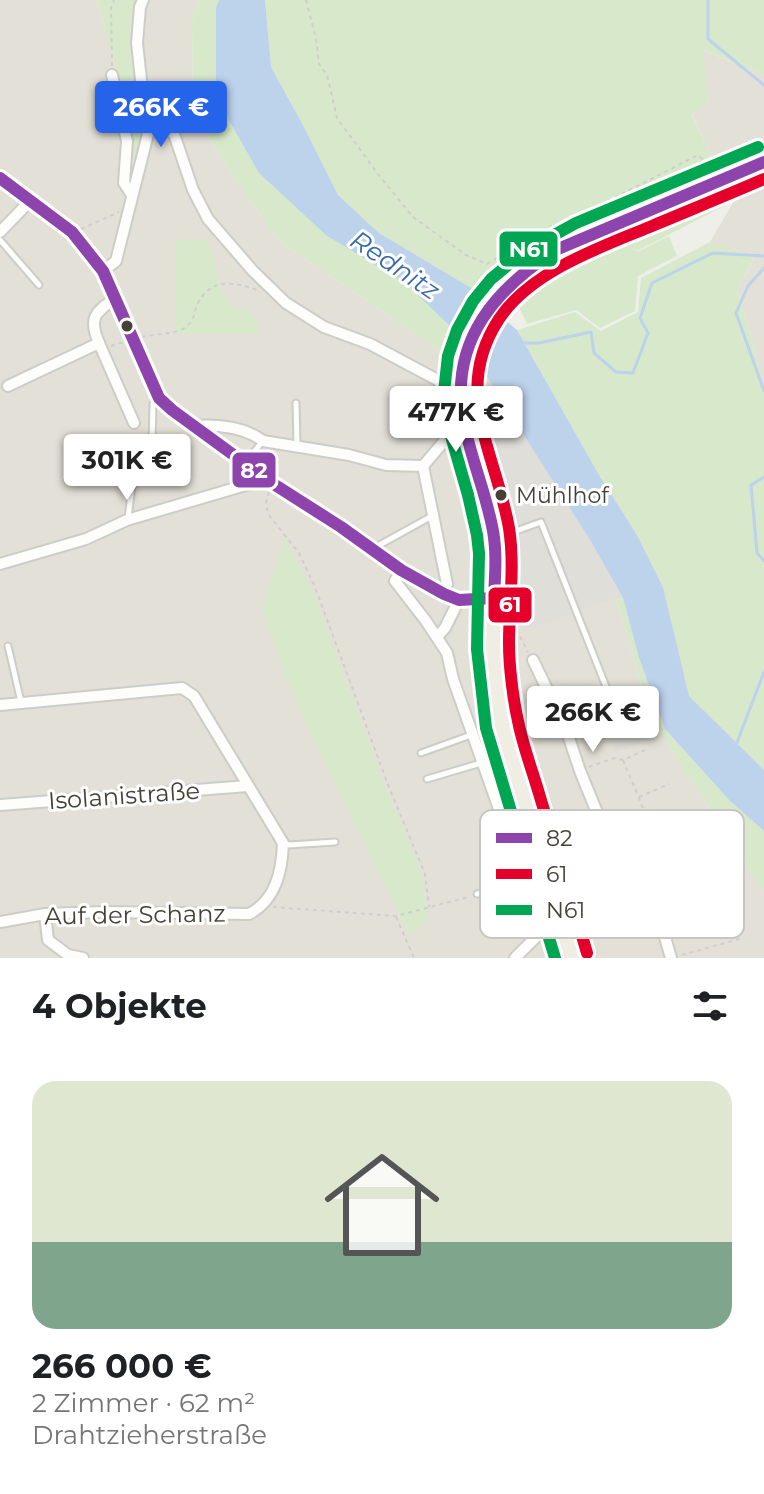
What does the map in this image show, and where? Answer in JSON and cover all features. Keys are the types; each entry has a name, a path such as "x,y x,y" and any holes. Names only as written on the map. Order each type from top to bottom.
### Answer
{"main road":[{"path":"528,810 502,725 493,647 494,538 463,419 461,384 464,360 472,336 486,310 502,290 544,257 764,162"},
{"path":"566,938 572,958"}],"street":[{"path":"103,271 116,261 152,118 141,80 137,43 143,0"},
{"path":"112,75 127,141 124,183 132,195"},
{"path":"152,118 174,134 193,190 208,219 253,271 286,303 324,327 461,384"},
{"path":"0,178 72,232 103,271 159,398 172,410 269,481 401,570 459,600 494,604"},
{"path":"0,232 30,201"},
{"path":"116,298 100,309 92,328 134,423"},
{"path":"8,386 43,368 101,346"},
{"path":"423,466 463,419"},
{"path":"194,426 210,425 253,433 263,441 349,455 386,465 423,466"},
{"path":"423,466 447,584 444,594"},
{"path":"0,564 86,539 127,520 269,481"},
{"path":"401,570 395,581 447,653 498,810"},
{"path":"437,637 459,600"},
{"path":"533,660 566,729 596,810"},
{"path":"0,705 182,688 194,696 283,843 276,884 263,907"},
{"name":"Isolanistraße","path":"0,805 248,786"},
{"name":"Auf der Schanz","path":"0,922 45,914 104,912 249,914 263,907"},
{"path":"45,914 48,940 68,955 83,958"},
{"path":"515,958 535,938"},
{"path":"665,938 671,958"}],"lane":[{"path":"0,240 39,285"},
{"path":"127,520 132,486 152,441 153,404 159,398"},
{"path":"296,403 297,447"},
{"path":"246,462 263,441"},
{"path":"371,549 433,516"},
{"path":"494,538 509,529 541,522 616,712"},
{"path":"8,646 21,703"},
{"path":"0,661 11,659"},
{"path":"421,753 472,735"},
{"path":"427,779 481,763"},
{"path":"283,843 335,842"}],"path":[{"path":"112,75 111,8 114,0"},
{"path":"306,0 319,64 327,75 337,118 413,217 466,255 487,264 543,230 698,155 718,174"},
{"path":"72,232 129,207"},
{"path":"101,346 146,335 180,331 191,323 204,293 217,285 235,283 264,295"},
{"path":"269,481 268,514 299,553 315,587 387,782 425,874 429,907"},
{"path":"494,604 512,621 533,660"},
{"path":"580,771 614,758 623,760 645,750"},
{"path":"623,760 643,810"},
{"path":"638,797 669,784"},
{"path":"263,907 396,916 477,894"},
{"path":"396,916 414,958"},
{"path":"671,958 743,938"}],"shaded area":[{"path":"0,0 97,0 131,124 130,173 147,118 134,77 130,29 137,0 199,0 192,20 193,112 243,192 283,244 448,356 470,415 500,520 508,588 524,629 616,599 651,718 710,810 480,810 480,938 744,938 744,862 764,893 764,958 0,958"},
{"path":"702,50 764,75 764,386 738,289 755,257 710,242 747,179 717,172 692,114 708,101"},
{"path":"477,361 623,598 524,630 508,588 500,520 470,415"},
{"path":"496,464 513,524 505,526 488,467"},
{"path":"627,708 641,743 615,753 601,718"}],"green space":[{"path":"97,0 137,0 130,29 134,77 147,118 135,174 130,174 131,124"},
{"path":"199,0 219,0 216,9 216,86 327,236 404,282 456,332 448,356 283,244 243,192 193,112 192,20"},
{"path":"265,0 764,0 764,75 703,50 708,101 692,115 717,172 747,179 734,201 639,250 628,249 639,251 669,236 677,256 638,276 635,311 600,328 576,310 527,324 514,296 548,271 620,236 614,196 478,292 379,233 338,195 271,67"},
{"path":"176,240 207,240 223,294 232,306 246,309 257,321 257,334 176,334"},
{"path":"710,242 755,256 738,289 764,386 764,770 688,696 663,587 637,535 599,475 517,330 575,312 601,331 638,312 641,278"},
{"path":"284,537 312,589 383,782 422,874 428,920 409,935 299,710 263,611"},
{"path":"623,598 639,658 665,729 740,810 710,810 651,718 616,599"},
{"path":"744,813 764,831 764,893 744,862"}],"water":[{"name":"Rednitz","path":"219,0 265,0 271,67 338,195 379,233 478,292 517,330 599,475 637,535 663,587 689,696 764,770 764,831 744,810 730,801 665,729 639,658 623,598 590,540 456,332 404,282 327,236 259,173 230,122 216,86 216,8"}],"waterway":[{"path":"708,0 708,39 764,85"},
{"path":"523,343 539,343 591,332 594,353 616,372 633,373 648,333 640,318 652,283 713,253 764,256"},
{"path":"764,268 748,286 736,313 764,391"},
{"path":"764,477 751,485 757,553 764,561"},
{"path":"736,745 764,672"}],"transit line":[{"name":"N61","path":"511,810 486,728 477,649 477,535 447,422 444,392 448,356 457,330 473,301 491,279 525,251 576,223 758,147"},
{"name":"82","path":"494,598 493,531 466,432 461,390 464,364 482,319 515,281 558,249 764,162"},
{"name":"82","path":"0,178 72,232 103,271 159,398 172,410 272,483 401,570 459,600 494,598"},
{"name":"61","path":"543,810 525,750 512,682 509,652 511,542 503,500 481,423 478,397 478,372 485,346 499,319 513,302 529,287 568,262 764,179"},
{"name":"N61","path":"549,938 555,958"},
{"name":"61","path":"582,938 587,953"}],"place":[{"name":"Mühlhof","path":"501,495"}]}
